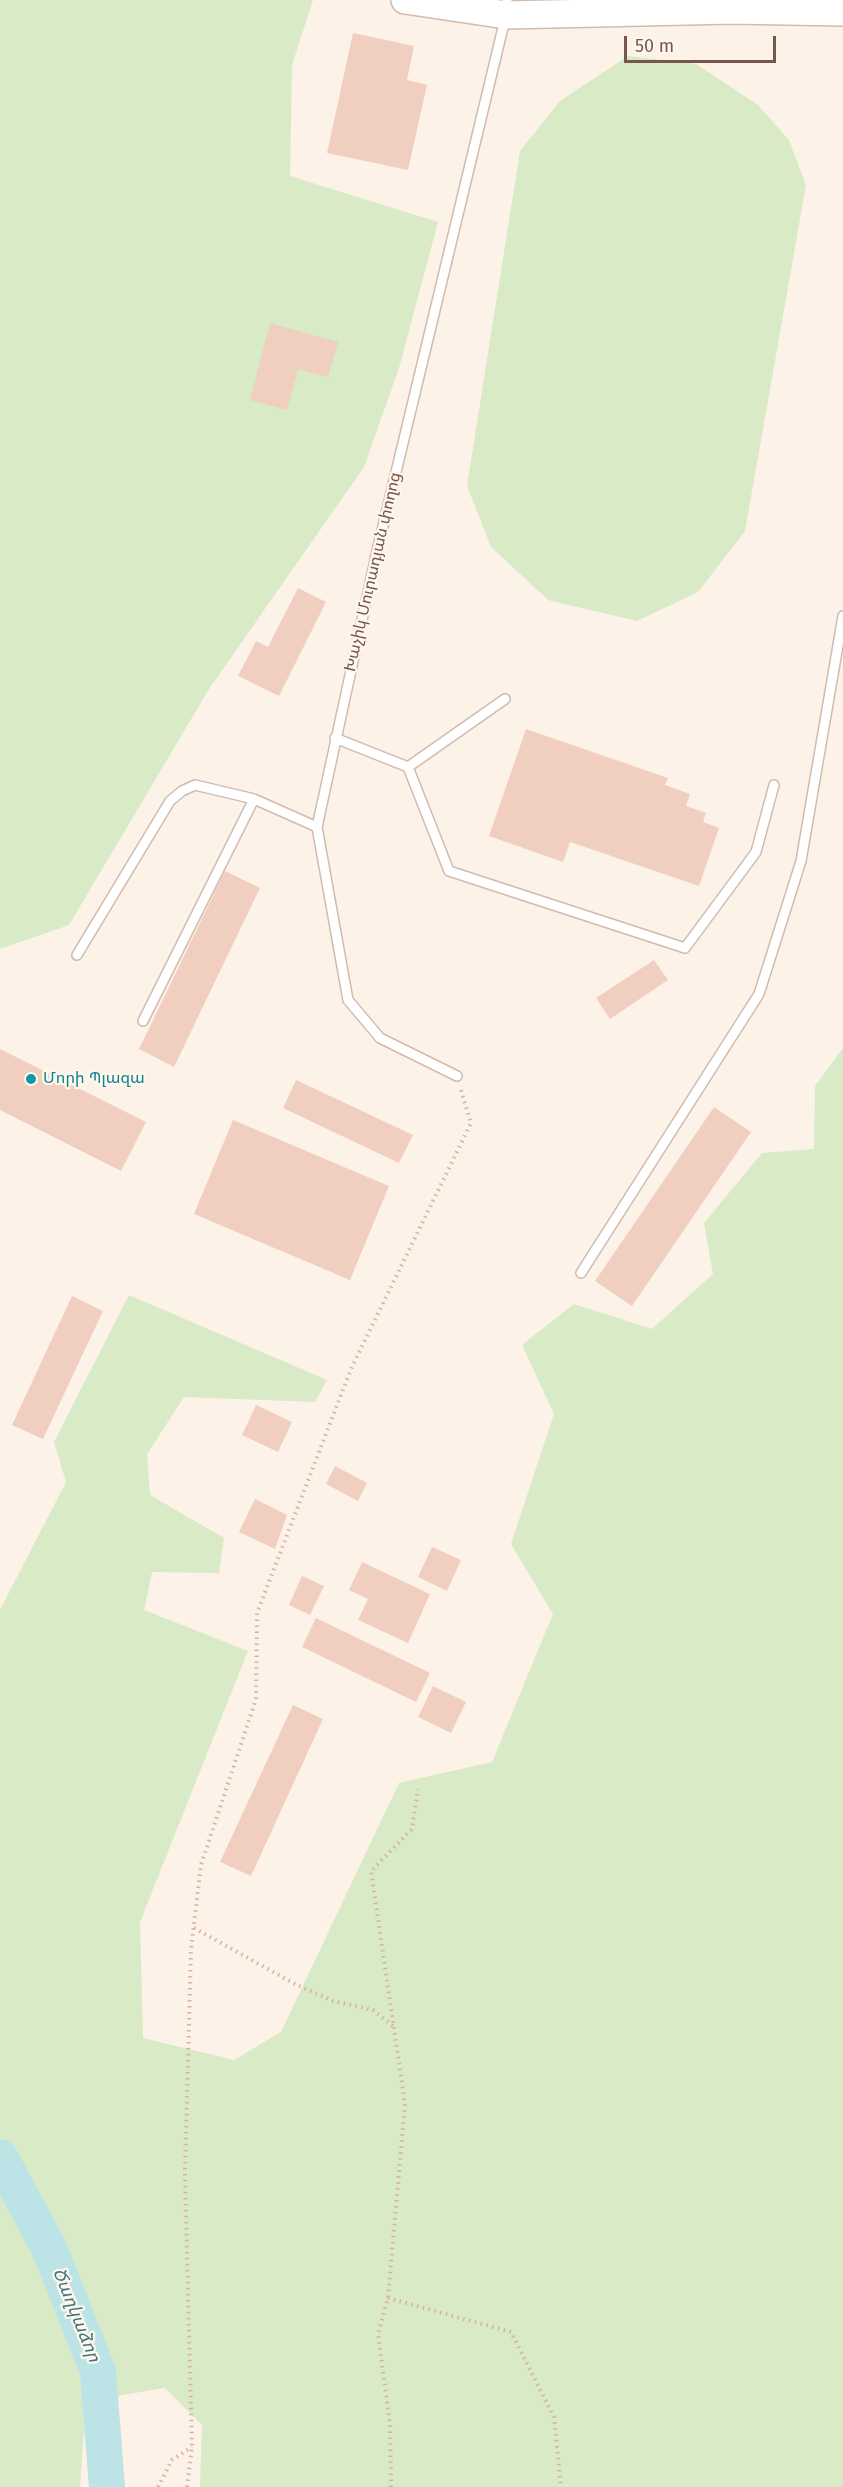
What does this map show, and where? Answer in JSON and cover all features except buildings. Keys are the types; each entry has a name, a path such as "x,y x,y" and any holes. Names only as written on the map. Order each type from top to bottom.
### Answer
{"street":[{"path":"405,0 507,8 843,12"}],"lane":[{"name":"Խաչիկ Մուրադյան փողոց","path":"457,1076 380,1038 348,1000 317,827 377,550 507,8"},
{"path":"581,1273 759,994 801,861 843,616"},
{"path":"408,767 505,699"},
{"path":"335,738 408,767 449,871 685,948 756,852 774,784"},
{"path":"77,955 170,801 182,791 195,785 254,799 317,827"},
{"path":"143,1022 254,799"}],"path":[{"path":"187,2487 192,2447 185,2174 194,1928 201,1865 256,1699 257,1613 351,1369 471,1123 457,1076"},
{"path":"391,2487 390,2424 378,2334 388,2298 405,2103 371,1871 412,1829 418,1789"},
{"path":"194,1928 295,1984 333,2001 373,2010 394,2027"},
{"path":"388,2298 511,2332 554,2417 561,2487"},
{"path":"158,2487 172,2460 192,2447"}],"green space":[{"path":"0,0 313,0 292,65 290,176 438,222 399,368 364,467 209,689 69,925 0,949"},
{"path":"628,56 696,64 758,105 789,140 806,185 745,531 698,592 637,621 548,600 491,547 467,486 520,151 560,101"},
{"path":"843,1048 843,2487 200,2487 202,2425 165,2388 86,2401 80,2487 0,2487 0,1610 66,1482 54,1442 129,1295 327,1380 315,1402 184,1397 147,1454 150,1495 224,1538 219,1573 152,1572 144,1610 248,1651 140,1922 143,2038 234,2060 281,2032 399,1783 492,1762 553,1614 511,1544 554,1414 522,1345 574,1304 652,1329 713,1274 704,1223 762,1153 814,1149 815,1086"}],"waterway":[{"name":"Ծաղկաձոր","path":"0,2157 50,2250 98,2372 107,2487"}],"place":[{"name":"Մորի Պլազա","path":"31,1079"}]}
